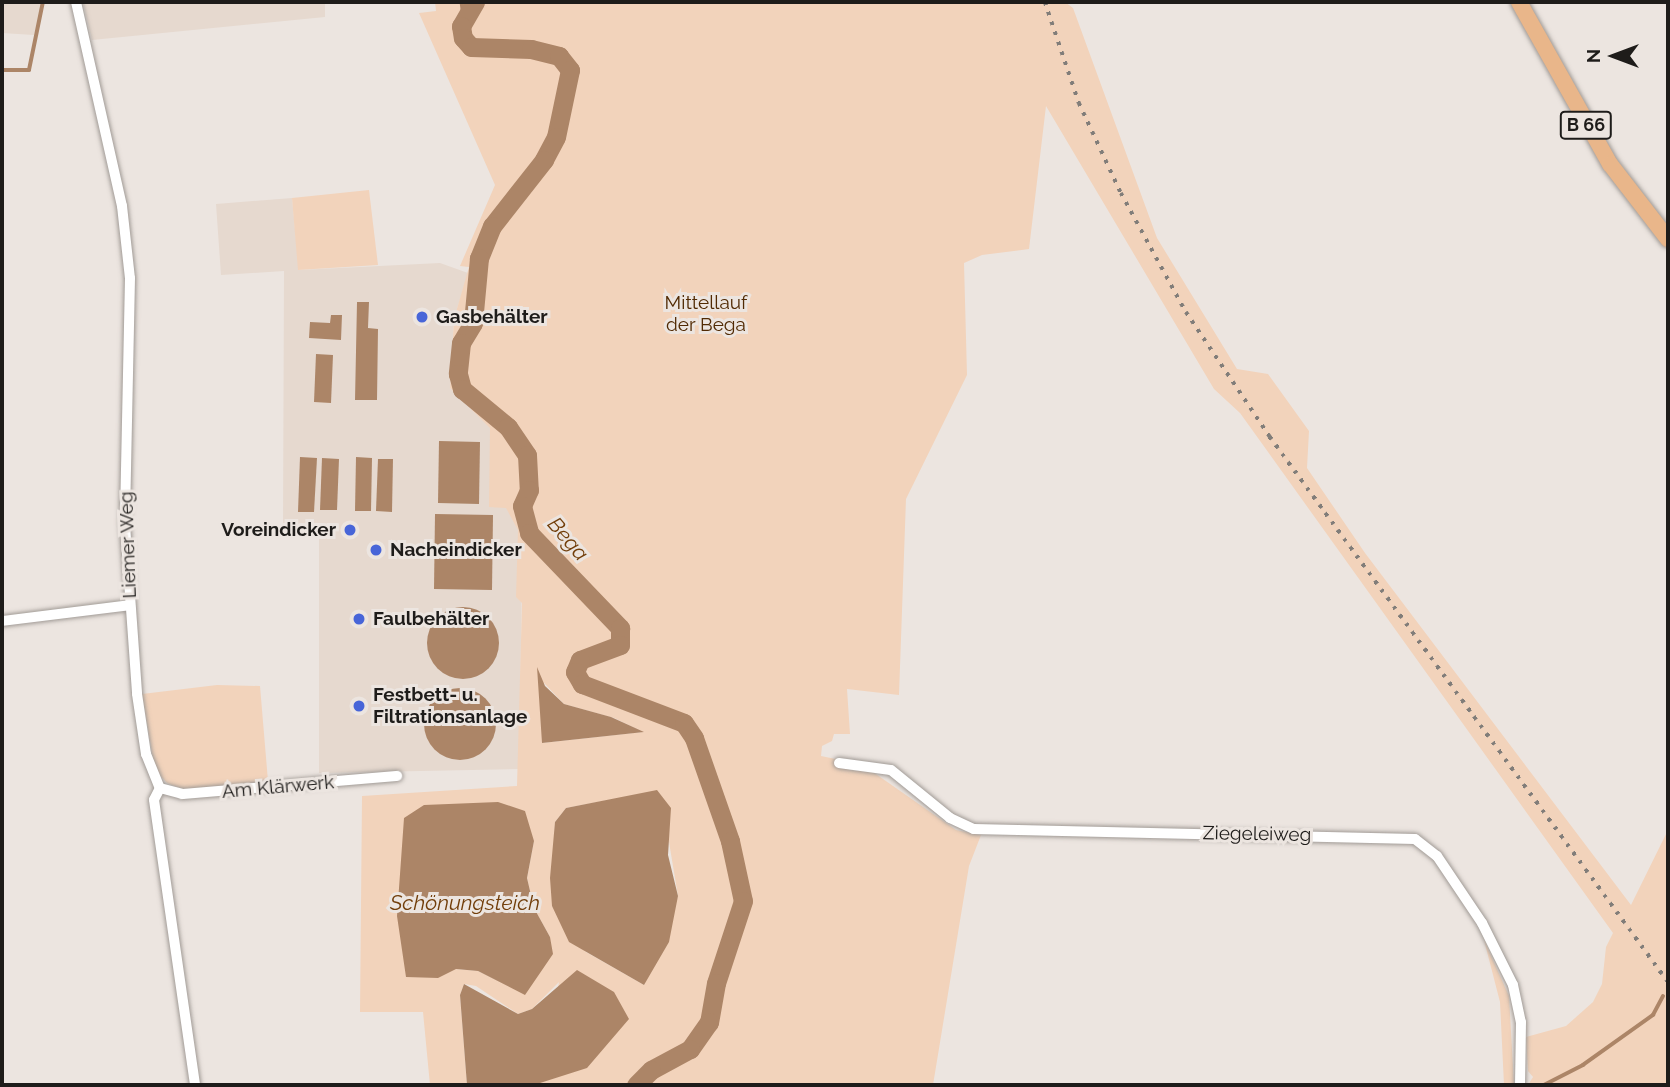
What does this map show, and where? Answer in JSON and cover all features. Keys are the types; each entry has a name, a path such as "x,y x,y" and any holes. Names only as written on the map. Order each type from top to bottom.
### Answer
{"main road":[{"name":"B 66","path":"1519,2 1610,164 1668,239"}],"street":[{"name":"Liemer Weg","path":"76,2 122,206 130,278 125,525 130,605 146,754 160,788 154,800 155,810 195,1085"},
{"path":"2,621 130,605"},
{"name":"Ziegeleiweg","path":"839,763 891,771 950,818 975,830 1415,839 1437,856 1500,954 1520,1009 1520,1085"},
{"name":"Am Klärwerk","path":"160,788 182,794 397,776"}],"shaded area":[{"path":"2,2 43,2 34,35 2,33"},
{"path":"83,2 325,2 325,17 92,40"},
{"path":"292,198 299,270 440,263 468,273 454,319 450,388 491,428 490,507 523,507 519,769 319,773 319,525 283,529 284,271 221,275 216,204"}],"green space":[{"name":"Mittellauf der Bega","path":"435,2 1065,2 1073,8 1157,238 1237,369 1268,374 1309,431 1307,468 1365,553 1631,905 1668,830 1668,1085 1528,1085 1533,1077 1528,1071 1526,1037 1566,1026 1593,1002 1602,984 1606,947 1613,933 1240,413 1214,389 1046,106 1029,249 982,255 964,263 967,375 906,499 899,695 847,689 850,734 834,734 832,741 822,746 821,756 850,762 849,770 873,772 956,830 981,835 969,866 933,1085 503,1085 540,1083 559,982 532,1009 518,1014 476,986 464,984 460,995 467,1085 430,1085 423,1012 360,1012 362,796 517,786 522,603 516,597 518,530 506,508 489,507 490,428 450,388 454,319 469,267 460,266 495,185 419,13 436,11","holes":["544,683 564,704 614,718 643,732 542,743","614,799 668,836 678,896 644,985 586,952 552,906 555,822 566,808","534,841 527,878 534,908 550,937 525,994 478,971 456,969"]},
{"path":"369,190 378,265 298,270 292,198"},
{"path":"217,685 260,686 268,781 185,790 167,783 155,770 142,694"},
{"path":"1484,940 1509,996 1514,1085 1504,1085 1500,1002"}],"water":[{"path":"357,302 369,302 368,328 378,329 377,400 355,400"},
{"path":"331,315 342,315 341,340 309,338 310,322 330,323"},
{"path":"316,354 333,355 331,403 314,402"},
{"path":"439,441 480,442 479,504 438,503"},
{"path":"300,457 317,458 314,512 298,512"},
{"path":"356,457 372,458 371,511 355,511"},
{"path":"322,458 339,459 337,510 320,510"},
{"path":"378,459 393,459 392,512 376,511"},
{"path":"435,514 493,515 492,590 434,589"},
{"path":"463,607 483,613 493,623 499,643 493,663 483,673 463,679 443,673 433,663 427,643 433,623 443,613"},
{"path":"537,667 545,686 564,704 611,717 644,732 542,743"},
{"path":"460,688 480,694 490,704 496,724 490,744 480,754 460,760 440,754 430,744 424,724 430,704 440,694"},
{"name":"Schönungsteich","path":"657,790 671,808 668,855 678,896 669,942 644,985 569,942 552,906 550,878 555,822 566,808"},
{"name":"Schönungsteich","path":"498,802 525,811 534,841 527,878 534,908 550,937 553,954 525,995 478,971 456,969 438,978 406,977 397,916 404,818 424,805"},
{"path":"577,970 614,992 629,1019 587,1068 540,1083 467,1085 460,995 464,984 518,1014 532,1009"}],"waterway":[{"path":"2,70 29,70 43,2"},
{"path":"462,2 464,16"},
{"name":"Bega","path":"475,2 461,26 463,38 471,47 531,49 559,56 570,70 556,137 544,160 492,226 479,258 473,323 461,343 458,374 462,389 508,427 527,455 529,490 522,506 529,533 620,628 620,645 580,660 575,672 582,684 684,723 694,738 730,841 743,901 716,983 709,1022 690,1049 651,1070 636,1085"},
{"path":"1544,1085 1583,1065 1653,1015 1663,996"}],"railway":[{"path":"1045,2 1079,103 1121,193 1186,312 1270,437 1668,982"}],"place":[{"name":"Gasbehälter","path":"422,317"},
{"name":"Voreindicker","path":"350,530"},
{"name":"Nacheindicker","path":"376,550"},
{"name":"Faulbehälter","path":"359,619"},
{"name":"Festbett- u. Filtrationsanlage","path":"359,706"}]}
